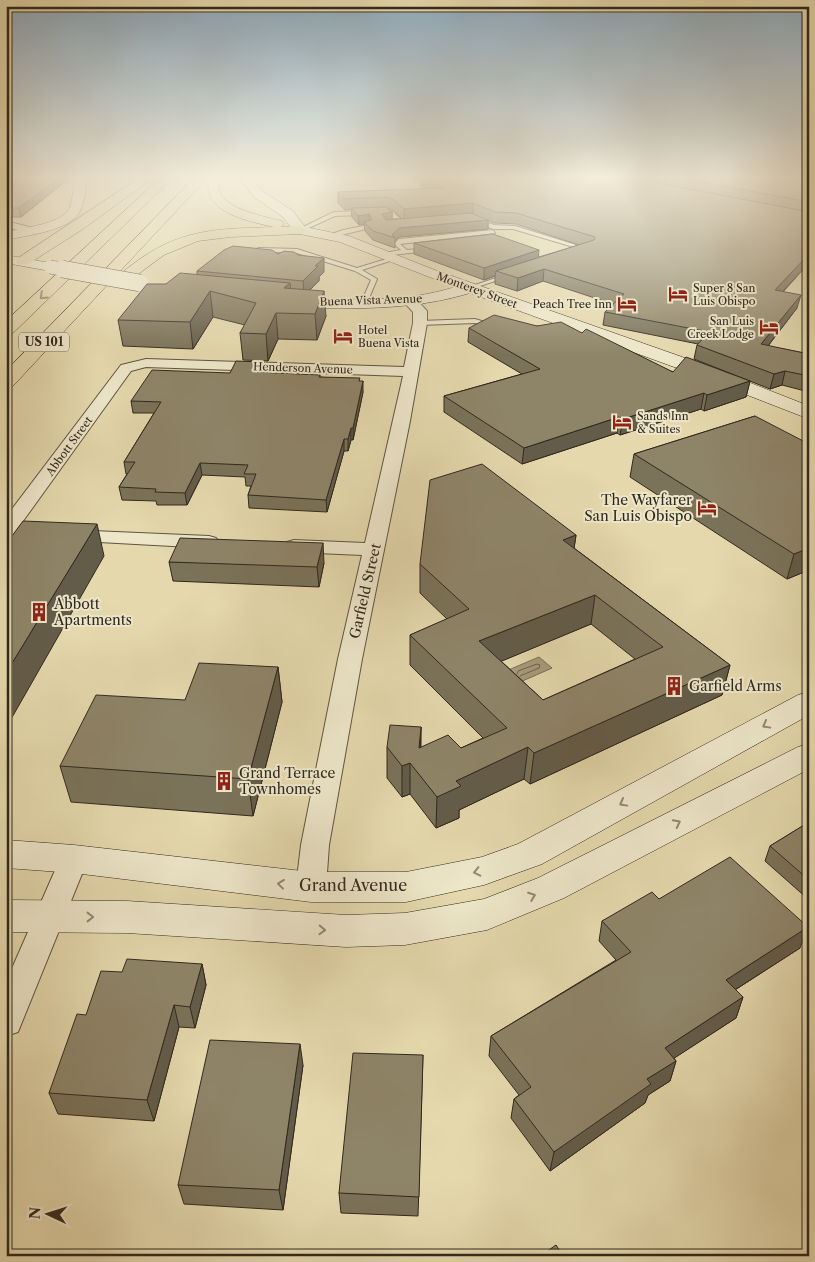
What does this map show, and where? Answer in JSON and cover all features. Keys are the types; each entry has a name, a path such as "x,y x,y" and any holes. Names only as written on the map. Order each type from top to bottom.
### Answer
{"highway":[{"path":"23,261 61,237"},
{"name":"US 101","path":"6,330 105,237"},
{"name":"US 101","path":"6,382 144,237"},
{"path":"82,302 105,295 152,256 179,243 210,237"}],"street":[{"name":"Monterey Street","path":"333,237 344,239 469,288 695,368 809,413"},
{"path":"6,259 158,286"},
{"name":"Buena Vista Avenue","path":"268,300 364,303 436,297 469,288"},
{"path":"409,300 420,311 420,323"},
{"name":"Garfield Street","path":"311,887 315,845 350,659 375,550 420,323"},
{"name":"Henderson Avenue","path":"134,364 411,372"},
{"name":"Abbott Street","path":"13,532 126,368 134,364"},
{"path":"54,535 229,543"},
{"path":"278,545 375,550"},
{"name":"Grand Avenue","path":"6,854 74,859 311,887 406,887 484,871 530,854 809,702"},
{"path":"6,916 50,918 127,917 346,931 405,929 487,914 551,888 809,755"},
{"path":"6,1021 74,859"}],"lane":[{"path":"406,252 397,244 399,242 447,237"},
{"path":"546,237 589,250 574,255"},
{"path":"356,270 387,256 435,248"},
{"path":"256,250 281,253 297,251 356,270 374,279 364,303"},
{"path":"312,266 330,261"},
{"path":"469,288 514,274"},
{"path":"420,323 475,321 501,327"},
{"path":"566,332 585,329"}],"water":[{"path":"539,657 552,668 518,683 506,671"}],"building":[{"path":"468,237 501,237 539,250 484,268 414,243"},
{"path":"595,237 809,237 809,254 775,290 801,295 761,344 809,354 809,376 785,371 774,374 697,345 709,332 605,312 624,294 544,269 518,278 496,271 594,240"},
{"path":"233,246 272,250 278,254 284,251 294,252 298,255 324,258 303,281 197,271 224,250"},
{"path":"180,273 290,283 284,288 324,291 315,314 276,313 266,334 240,333 256,303 210,291 190,322 118,320 147,284 166,284"},
{"path":"494,315 537,326 561,322 582,333 586,329 673,372 686,357 750,381 707,395 704,393 623,419 619,417 524,448 444,396 540,369 469,328"},
{"path":"236,361 262,362 257,372 360,378 359,381 363,381 353,428 351,428 348,439 344,439 326,500 248,495 256,474 244,474 248,465 200,463 185,493 155,492 156,489 119,487 135,462 124,462 161,402 131,401 152,370 230,373"},
{"name":"The Wayfarer San Luis Obispo","path":"755,416 809,444 809,548 794,554 634,454"},
{"path":"482,464 576,535 563,540 730,665 534,753 528,747 456,781 461,786 437,797 410,763 402,766 387,747 390,725 421,727 419,748 448,735 461,748 507,728 410,635 469,609 420,564 430,480","holes":["595,595 663,647 543,700 479,641"]},
{"path":"23,521 97,524 6,673 6,544"},
{"path":"180,538 323,543 317,567 169,562"},
{"path":"199,663 278,667 248,779 60,766 96,695 185,700"},
{"path":"809,822 809,880 770,846"},
{"path":"730,857 808,927 726,980 743,997 665,1048 676,1061 647,1079 651,1084 554,1152 514,1099 531,1087 491,1036 631,952 602,921 652,892 659,899"},
{"path":"127,959 202,964 190,1007 174,1005 147,1100 49,1093 77,1014 86,1015 101,971 122,972"},
{"path":"210,1040 300,1044 279,1190 178,1185"},
{"path":"353,1053 423,1055 419,1197 339,1193"},
{"path":"556,1245 563,1256 540,1256"}],"place":[{"name":"Super 8 San Luis Obispo","path":"678,294"},
{"name":"Peach Tree Inn","path":"627,304"},
{"name":"San Luis Creek Lodge","path":"769,327"},
{"name":"Hotel Buena Vista","path":"343,336"},
{"name":"Sands Inn & Suites","path":"622,422"},
{"name":"The Wayfarer San Luis Obispo","path":"707,508"},
{"name":"Abbott Apartments","path":"39,612"},
{"name":"Garfield Arms","path":"674,686"},
{"name":"Grand Terrace Townhomes","path":"224,781"}]}
